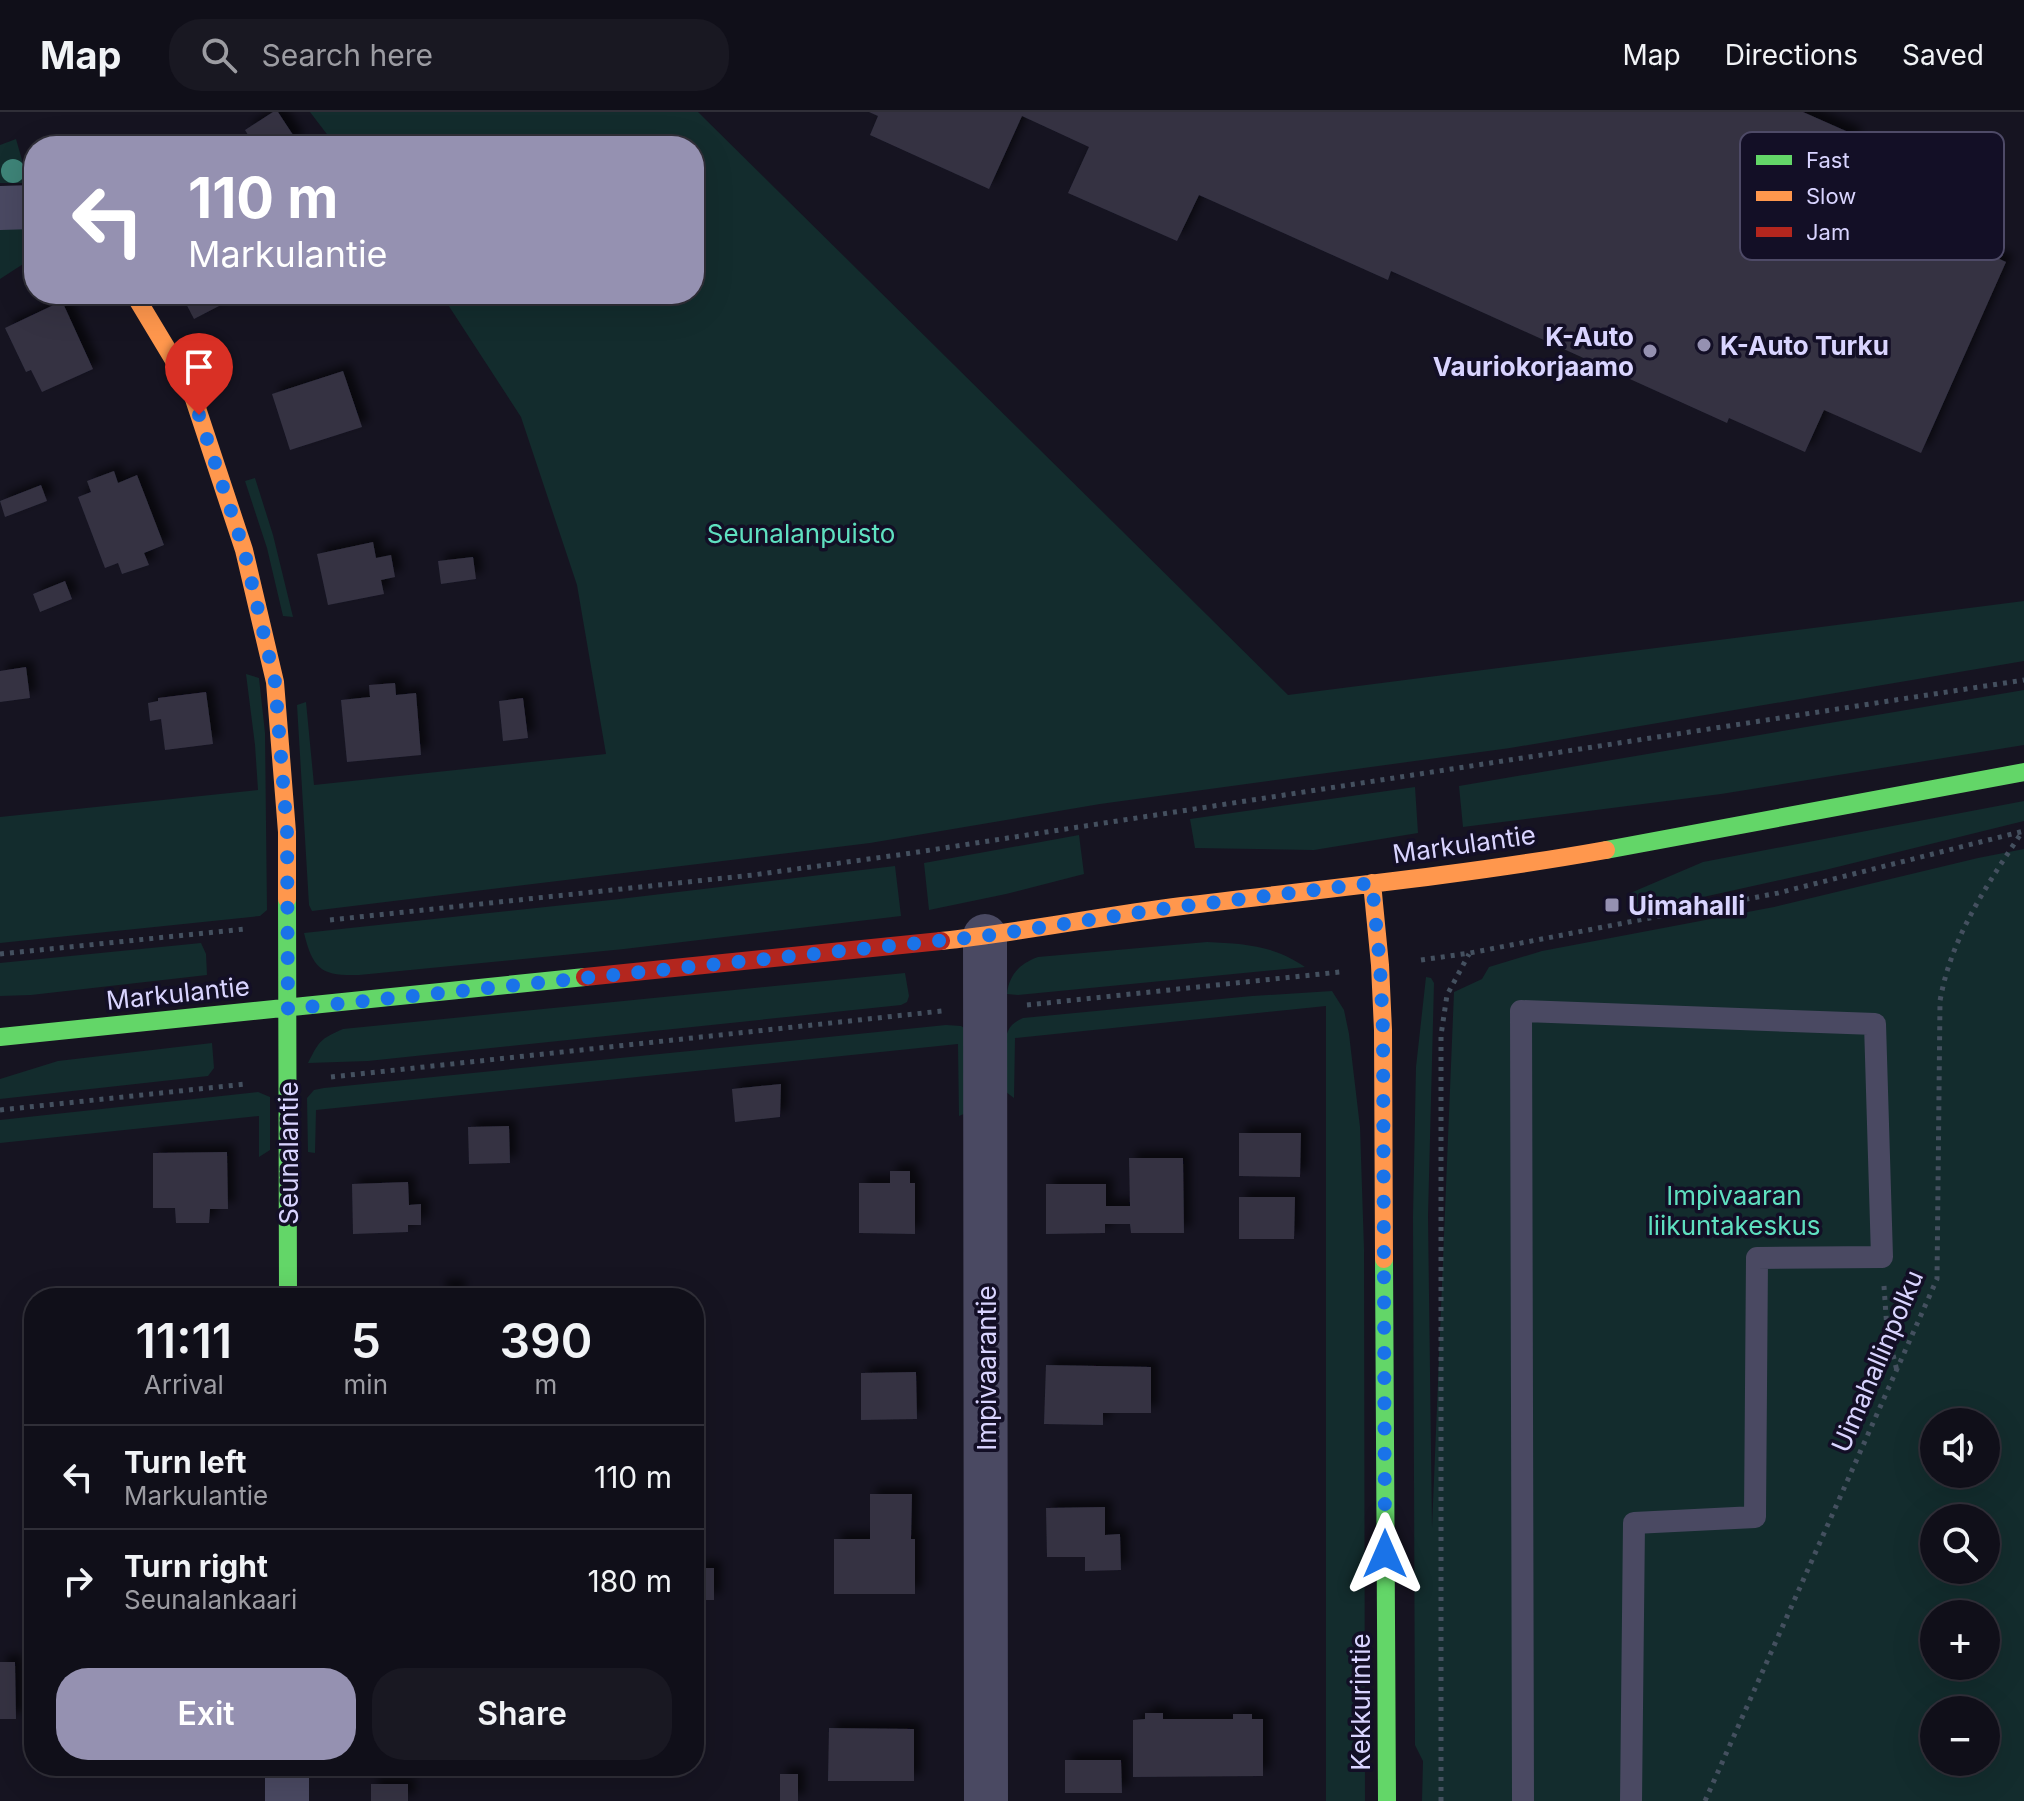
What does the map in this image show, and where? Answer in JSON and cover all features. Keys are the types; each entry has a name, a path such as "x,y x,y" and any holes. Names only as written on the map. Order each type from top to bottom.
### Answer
{"main road":[{"name":"Seunalantie","path":"140,304 190,387 240,537 275,682 287,832 288,1288"},
{"name":"Markulantie","path":"0,1037 985,936 1161,909 1474,870 1646,843 2024,772"},
{"name":"Kekkurintie","path":"1372,883 1383,1030 1387,1801"}],"street":[{"path":"0,208 24,207"},
{"name":"Impivaarantie","path":"985,936 986,1801"},
{"path":"287,1776 287,1801"}],"lane":[{"path":"1523,1801 1521,1011 1875,1024 1882,1257 1757,1258 1755,1517 1634,1523 1631,1801"}],"path":[{"path":"0,954 753,875 2024,680"},
{"path":"1441,1801 1441,1035 1447,995 1470,953 1778,893 2024,831"},
{"name":"Uimahallinpolku","path":"1705,1801 1937,1279 1940,1001 1945,973 1960,934 1992,876 2024,831"},
{"path":"0,1110 924,1012 985,1009 1319,975"},
{"path":"1882,1257 1887,1330 1897,1371"}],"green space":[{"name":"Seunalanpuisto","path":"310,112 698,112 1288,695 2024,601 2024,661 1510,748 1100,804 870,843 312,911 309,905 297,705 306,702 314,785 606,754 577,585 521,417 448,304 704,304 704,136 328,136"},
{"path":"16,139 24,167 22,183 0,183 0,145"},
{"path":"0,220 24,222 24,263 0,279"},
{"path":"255,478 293,617 283,616 267,548 245,481"},
{"path":"246,674 259,678 265,733 267,910 260,916 0,943 0,817 258,790"},
{"path":"2024,690 2024,745 1721,794 1463,827 1459,786"},
{"path":"1415,787 1418,833 1314,850 1195,848 1190,819"},
{"path":"2024,801 2024,821 1631,913 1628,894 1703,862"},
{"path":"1079,835 1084,874 929,910 924,863"},
{"name":"Impivaaran liikuntakeskus","path":"2024,849 2024,1801 1422,1801 1423,1761 1415,1745 1413,1217 1416,1067 1426,977 1434,983 1428,1216 1432,1528 1454,992 1482,979 1489,967 1542,951 1774,907"},
{"path":"895,866 901,916 624,949 346,975 328,972 316,963 304,933 611,900"},
{"path":"1207,942 1270,950 1305,967 1007,994 1016,971 1038,957"},
{"path":"201,943 206,954 207,975 0,996 0,963"},
{"path":"905,973 909,996 907,1002 901,1005 368,1061 308,1063 321,1042 343,1029"},
{"path":"1332,991 1344,1010 1349,1034 1360,1127 1364,1249 1365,1801 1326,1801 1326,1006 1015,1038 1014,1098 1006,1092 1004,1061 1008,1031 1023,1018"},
{"path":"946,1025 961,1026 972,1033 973,1110 959,1116 958,1044 316,1110 315,1153 308,1152 307,1098 314,1090 324,1088"},
{"path":"212,1043 214,1068 208,1076 0,1099 0,1079 58,1061"},
{"path":"258,1092 270,1097 270,1150 259,1157 259,1116 0,1143 0,1120"}],"building":[{"path":"278,112 294,136 249,136 245,130"},
{"name":"K-Auto Turku","path":"869,112 1803,112 1848,132 1740,132 1740,260 2006,262 1921,453 1824,410 1805,452 1729,418 1727,423 1391,271 1388,280 1199,195 1177,241 1068,193 1089,147 1022,116 989,189 870,135 878,116"},
{"path":"56,304 63,304 93,369 42,392 31,370 26,372 5,328"},
{"path":"186,304 223,304 194,319"},
{"path":"343,371 362,427 290,450 272,394"},
{"path":"114,471 118,483 137,475 164,545 144,553 149,565 122,574 118,563 105,568 78,497 91,492 87,481"},
{"path":"41,485 47,501 5,517 0,501"},
{"path":"373,542 376,558 391,555 395,577 381,580 384,594 328,605 317,554"},
{"path":"473,557 476,579 441,584 438,561"},
{"path":"65,581 72,599 40,612 33,594"},
{"path":"26,667 30,698 0,702 0,671"},
{"path":"395,683 396,695 416,693 421,755 347,762 341,700 370,697 369,685"},
{"path":"206,692 213,744 165,750 161,719 150,721 148,703 158,701 158,698"},
{"path":"523,698 528,738 503,741 499,701"},
{"path":"781,1084 780,1117 735,1122 732,1089"},
{"path":"509,1126 510,1163 469,1164 468,1127"},
{"path":"1239,1133 1301,1133 1300,1177 1239,1176"},
{"path":"227,1152 228,1209 210,1209 209,1223 176,1223 175,1208 153,1208 153,1153"},
{"path":"1129,1158 1183,1158 1184,1233 1131,1233 1130,1224 1105,1224 1105,1233 1046,1234 1046,1184 1106,1184 1106,1206 1130,1206"},
{"path":"890,1171 910,1171 910,1183 915,1183 915,1234 859,1233 859,1183 890,1183"},
{"path":"408,1182 409,1205 421,1204 421,1225 408,1225 408,1232 353,1234 352,1184"},
{"path":"1239,1197 1295,1197 1294,1239 1239,1239"},
{"path":"1046,1365 1151,1367 1151,1413 1103,1413 1103,1425 1044,1424"},
{"path":"916,1372 917,1419 861,1420 861,1373"},
{"path":"870,1494 912,1494 915,1594 834,1594 834,1539 870,1539"},
{"path":"1105,1507 1105,1535 1120,1534 1121,1570 1085,1571 1085,1557 1047,1557 1046,1508"},
{"path":"704,1568 714,1568 714,1600 704,1600"},
{"path":"0,1662 15,1662 16,1719 0,1719"},
{"path":"1145,1713 1163,1713 1163,1719 1233,1719 1233,1714 1252,1714 1252,1719 1263,1719 1263,1776 1133,1777 1133,1720 1145,1719"},
{"path":"829,1728 914,1729 914,1781 828,1781"},
{"path":"1065,1760 1121,1760 1122,1793 1065,1793"},
{"path":"780,1774 798,1774 798,1801 780,1801"},
{"path":"371,1784 408,1784 408,1801 371,1801"}],"traffic: fast":[{"path":"1606,850 2024,772"},
{"path":"287,899 288,1288"},
{"path":"0,1037 585,977"},
{"path":"1384,1259 1387,1801"}],"traffic: slow":[{"path":"140,304 190,387 244,550 275,682 287,832 287,899"},
{"path":"941,941 1606,850"},
{"path":"1372,883 1383,1030 1384,1259"}],"traffic: jam":[{"path":"585,977 941,941"}],"place":[{"name":"K-Auto Turku","path":"1704,345"},
{"name":"K-Auto Vauriokorjaamo","path":"1650,351"},
{"name":"Uimahalli","path":"1612,905"}],"route":[{"path":"199,415 244,550 275,682 287,832 288,1009 985,936 1161,909 1372,883 1383,1030 1385,1554"}]}
